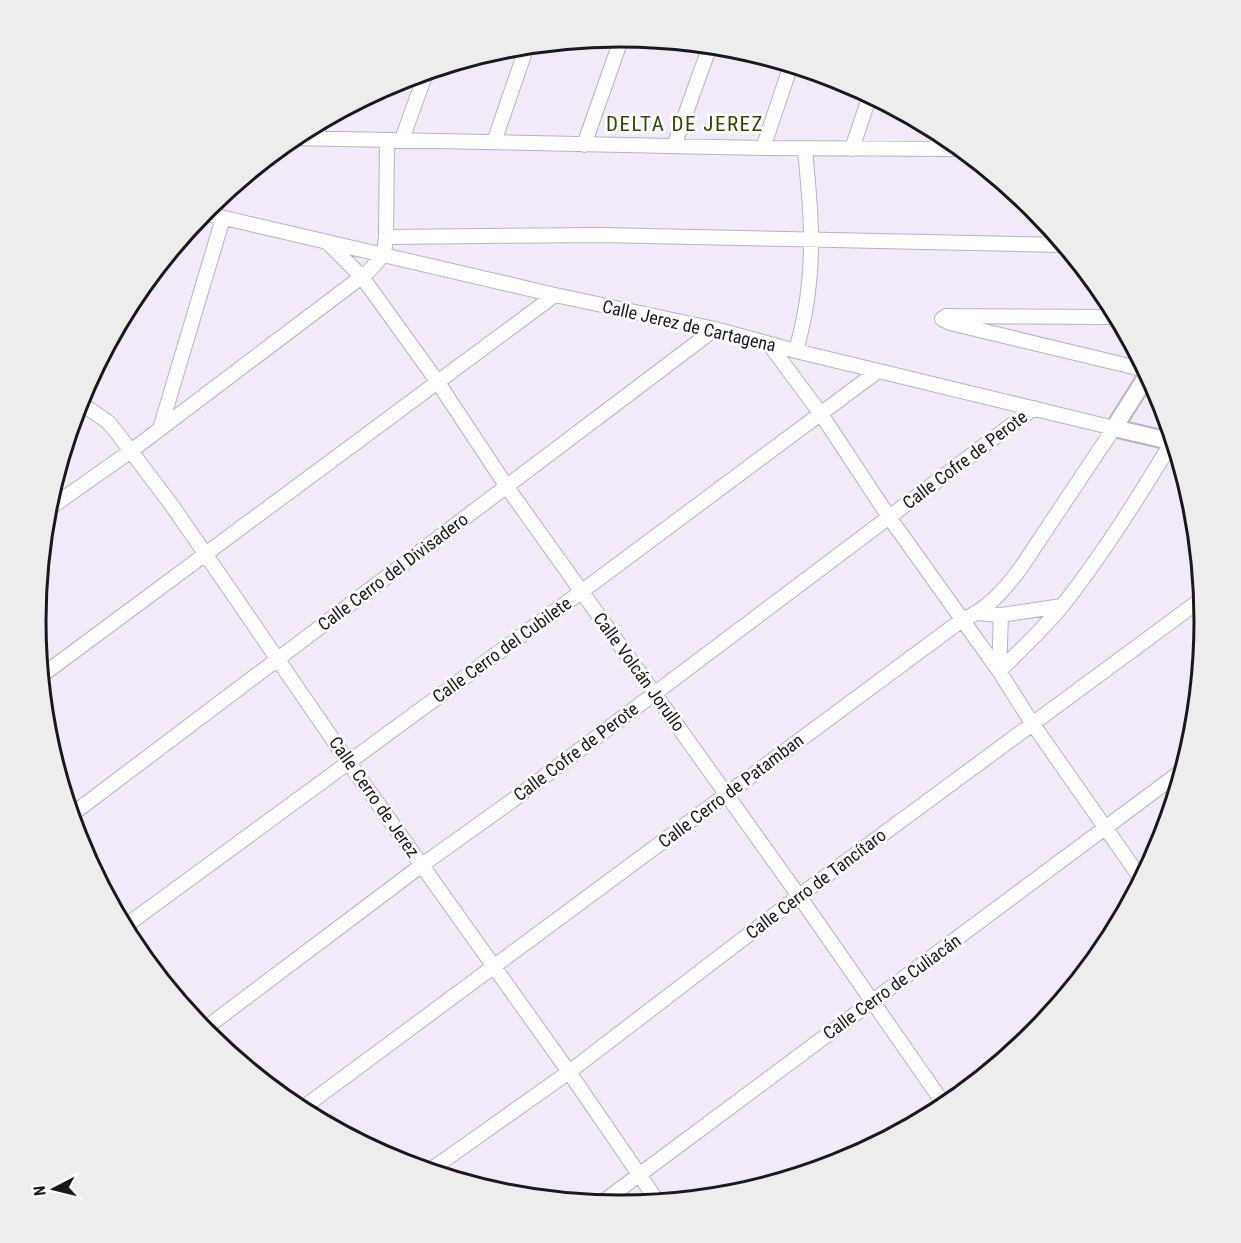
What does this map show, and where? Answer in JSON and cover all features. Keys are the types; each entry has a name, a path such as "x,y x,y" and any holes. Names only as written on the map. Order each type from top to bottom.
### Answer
{"street":[{"path":"584,145 618,47"},
{"path":"674,146 707,54"},
{"path":"494,142 523,56"},
{"path":"763,148 789,73"},
{"path":"402,140 422,83"},
{"path":"852,149 867,104"},
{"path":"312,138 805,149 945,148"},
{"path":"60,501 131,451 362,277 376,264 384,254 386,237 387,140"},
{"path":"935,148 937,143"},
{"path":"796,351 806,311 810,281 805,149"},
{"name":"Calle Jerez de Cartagena","path":"215,216 555,295 715,329 796,351 1165,439"},
{"path":"160,429 223,218"},
{"path":"386,237 601,235 1054,245"},
{"name":"Calle Volcán Jorullo","path":"326,241 362,277 437,381 507,487 655,692 940,1098"},
{"path":"49,670 555,295"},
{"path":"1107,317 944,316 942,319 950,323 1136,369"},
{"name":"Calle Cerro del Divisadero","path":"78,809 715,329"},
{"path":"769,344 821,414 889,517 999,671 1032,723 1136,872"},
{"name":"Calle Cerro del Cubilete","path":"131,922 878,371"},
{"path":"1114,428 1141,382"},
{"name":"Calle Cerro de Jerez","path":"88,408 108,422 173,507 653,1194"},
{"name":"Calle Cofre de Perote","path":"212,1023 1034,408"},
{"name":"Calle Cerro de Patamban","path":"309,1103 962,620 978,614 1004,591 1114,428"},
{"path":"999,671 1031,641 1062,606 1101,553 1168,449"},
{"name":"Calle Cerro de Tancítaro","path":"437,1165 569,1072 799,896 1194,605"},
{"path":"978,614 1001,615 1062,606"},
{"path":"999,671 1001,615"},
{"name":"Calle Cerro de Culiacán","path":"611,1196 1106,830 1172,778"}],"district":[{"name":"DELTA DE JEREZ","path":"685,124"}]}
